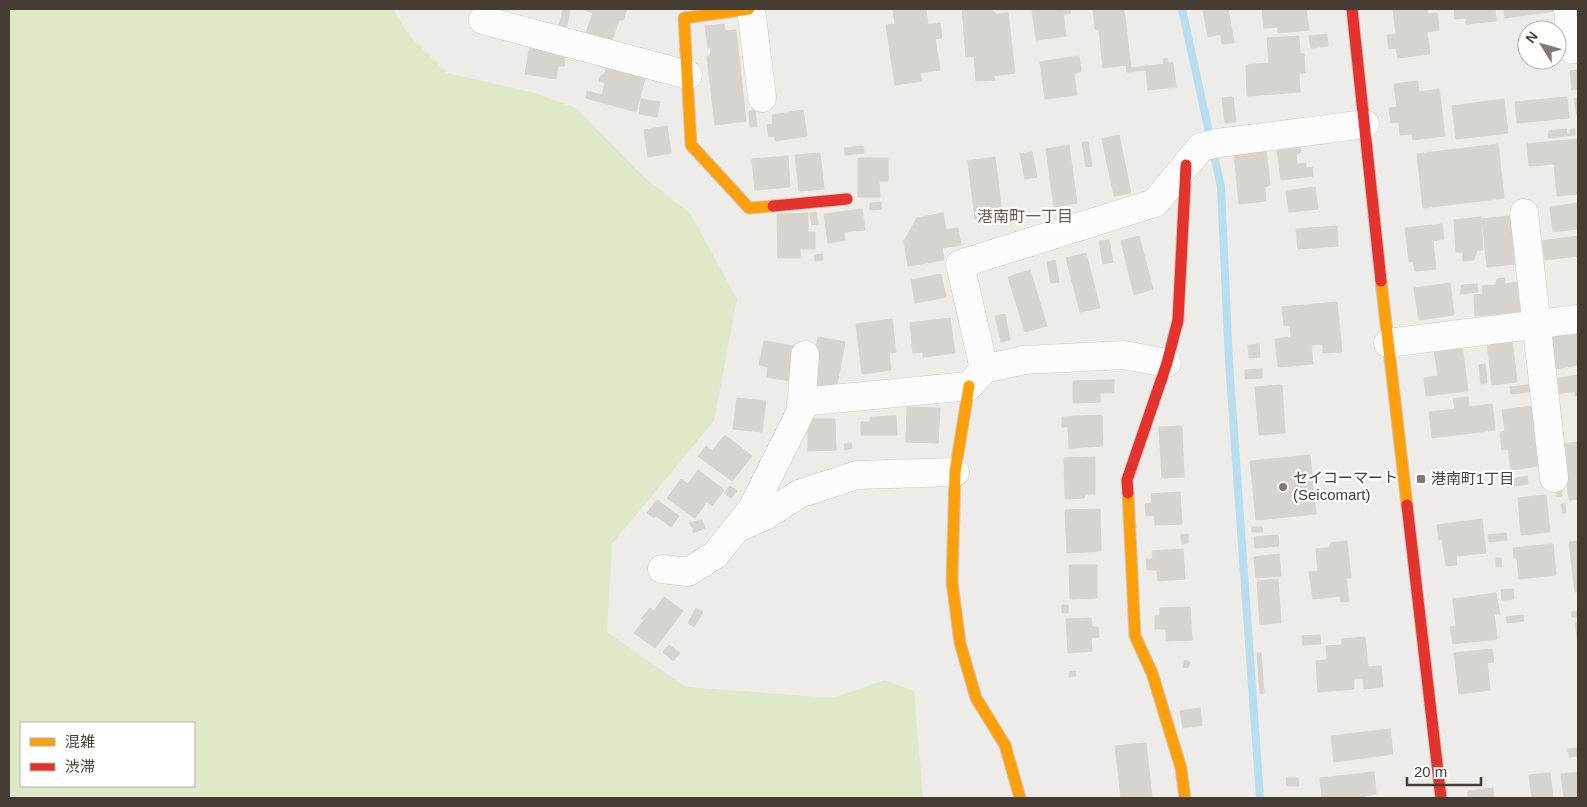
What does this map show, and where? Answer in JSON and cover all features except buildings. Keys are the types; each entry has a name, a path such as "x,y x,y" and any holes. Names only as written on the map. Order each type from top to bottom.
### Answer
{"street":[{"path":"762,98 750,9 683,14 691,146 749,208 847,199"},
{"path":"1352,9 1440,798"},
{"path":"1568,9 1572,49 1578,49"},
{"path":"484,20 688,75"},
{"path":"1020,798 1005,745 976,698 960,643 952,582 956,472 976,377 960,264 1155,203 1202,152 1365,124"},
{"path":"1185,798 1176,749 1152,673 1135,636 1127,480 1167,364 1178,320 1202,152"},
{"path":"1524,213 1554,478"},
{"path":"1388,343 1578,318"},
{"path":"662,569 688,572 715,555 752,509 801,411 805,355"},
{"path":"801,402 976,377 1024,360 1124,355 1167,364"},
{"path":"736,529 765,516 799,494 857,475 956,472"}],"green space":[{"path":"9,9 393,9 409,35 447,73 535,93 576,108 645,178 690,213 737,299 714,421 612,544 607,632 686,687 833,698 885,680 914,691 923,798 9,798"}],"waterway":[{"path":"1182,9 1221,187 1229,362 1260,798"}],"traffic: slow":[{"path":"749,9 684,18 691,145 749,208 773,206"},
{"path":"1381,281 1407,505"},
{"path":"969,386 955,472 952,582 960,643 976,698 1005,745 1020,798"},
{"path":"1128,493 1135,636 1152,673 1181,768 1185,798"}],"traffic: jam":[{"path":"1352,9 1381,281"},
{"path":"1128,493 1127,480 1167,363 1178,320 1186,165"},
{"path":"773,206 847,199"},
{"path":"1407,505 1441,798"}],"place":[{"name":"港南町1丁目","path":"1421,479"},
{"name":"セイコーマート (Seicomart)","path":"1283,487"}],"district":[{"name":"港南町一丁目","path":"1025,216"}]}
